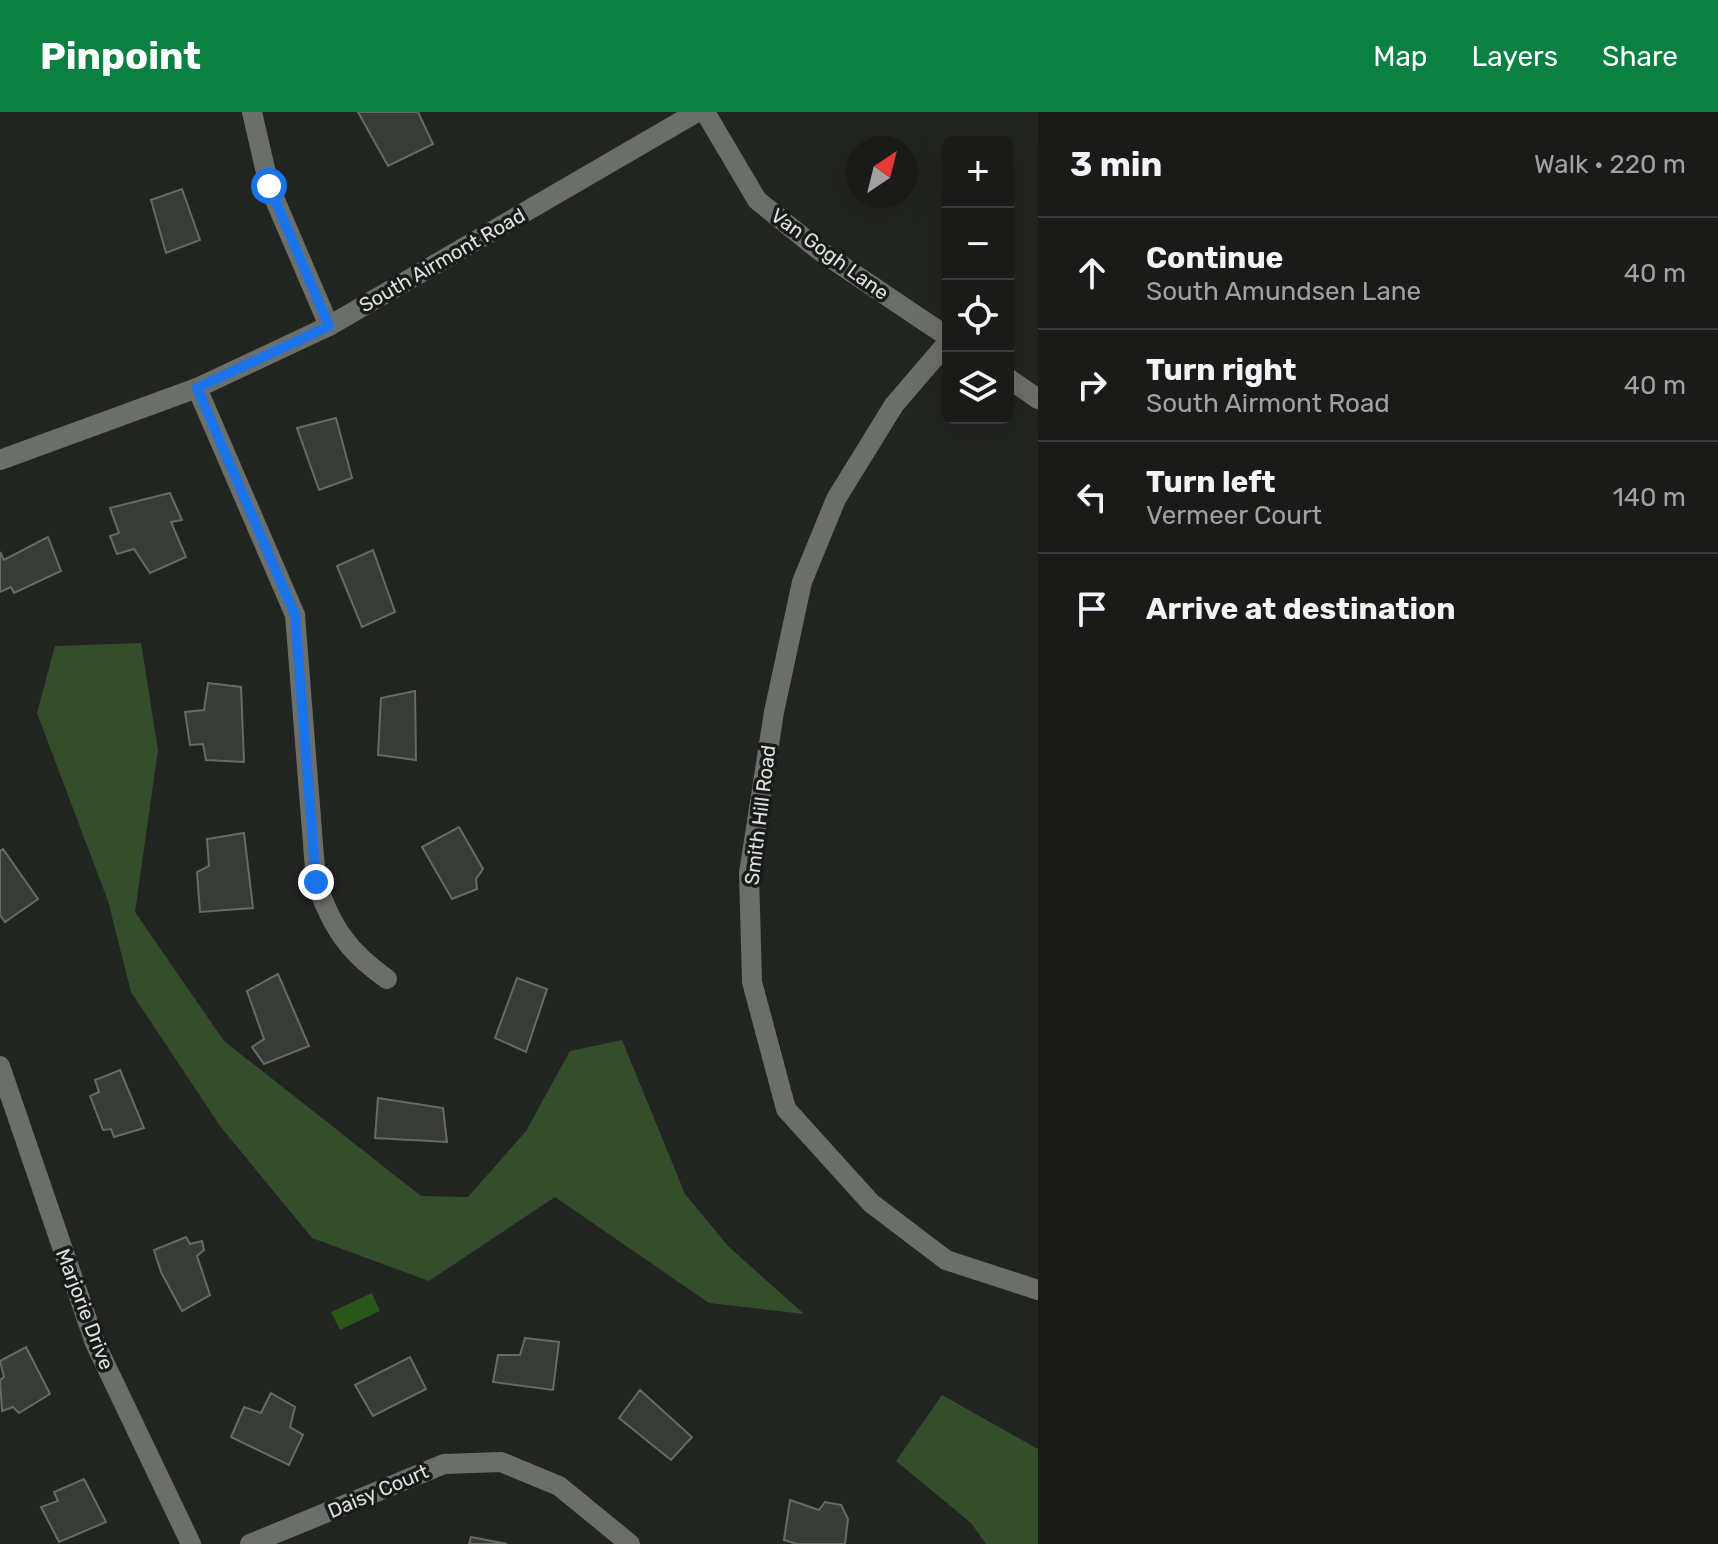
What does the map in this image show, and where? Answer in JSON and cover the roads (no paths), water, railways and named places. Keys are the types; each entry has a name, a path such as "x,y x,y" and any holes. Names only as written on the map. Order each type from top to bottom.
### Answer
{"street":[{"path":"252,112 269,186 329,326"},
{"name":"South Airmont Road","path":"0,460 197,388 329,326 697,112"},
{"name":"Van Gogh Lane","path":"705,112 757,200 820,251 942,336"},
{"name":"Smith Hill Road","path":"942,347 894,405 836,499 802,582 774,712 749,873 752,982 786,1109 871,1203 946,1260 1038,1290"},
{"path":"1014,382 1038,399"},
{"path":"197,388 295,615 316,882 331,923 361,960 387,979"},
{"name":"Marjorie Drive","path":"0,1066 95,1343 191,1544"},
{"name":"Daisy Court","path":"250,1544 444,1464 501,1462 559,1486 630,1544"}]}
